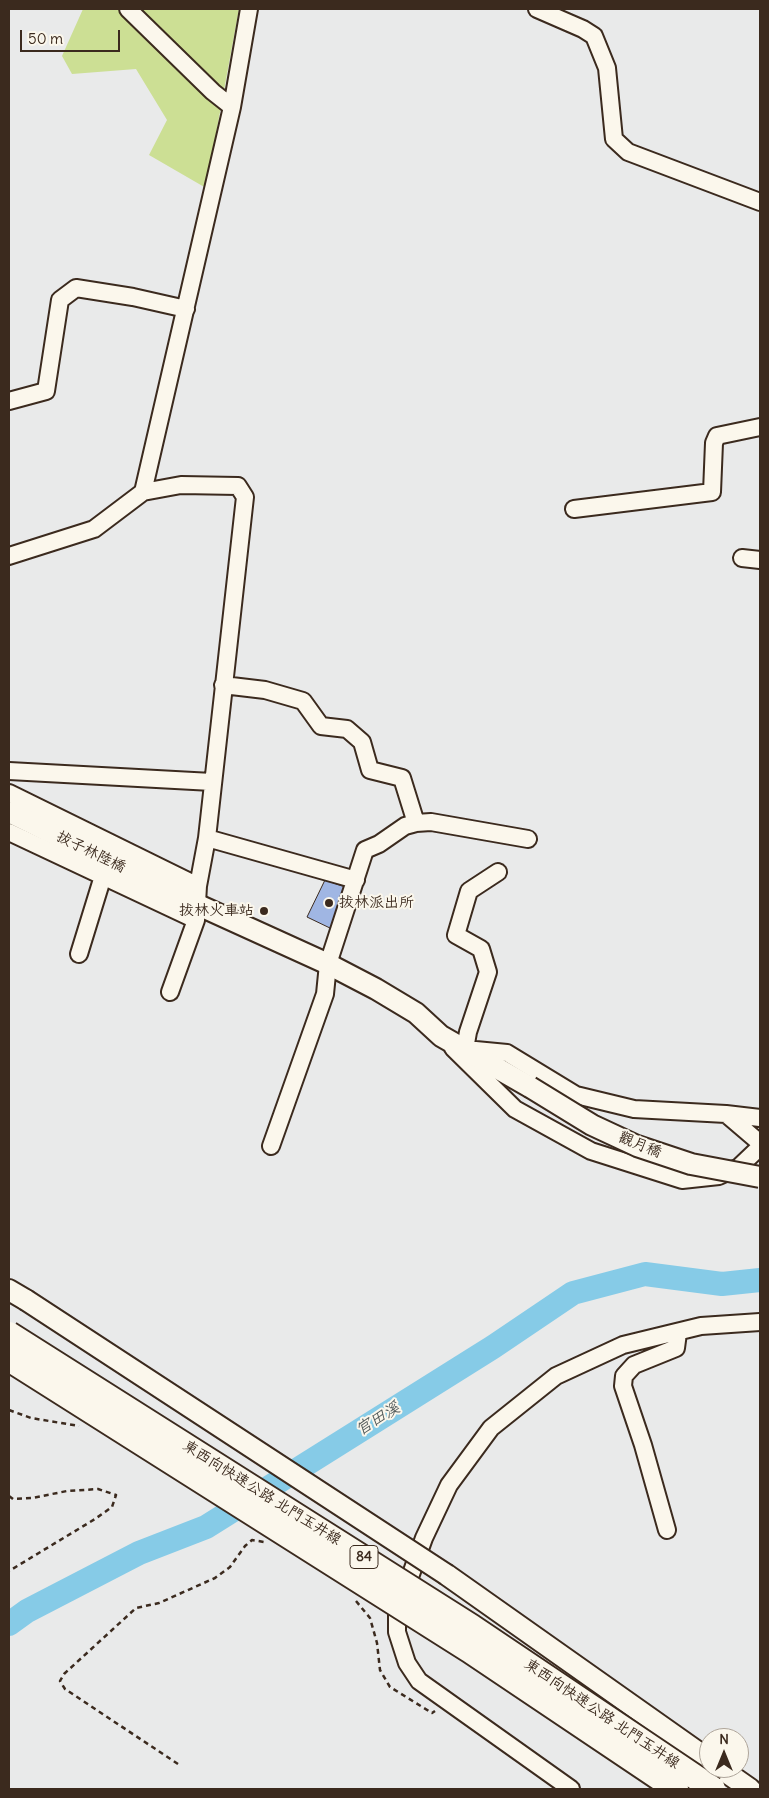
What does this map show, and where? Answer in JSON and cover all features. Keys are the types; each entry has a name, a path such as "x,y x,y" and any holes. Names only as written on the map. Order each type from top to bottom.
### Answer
{"highway":[{"name":"東西向快速公路 北門玉井線","path":"9,1334 242,1479 472,1627 713,1789"},
{"name":"東西向快速公路 北門玉井線","path":"9,1359 469,1650 676,1789"}],"main road":[{"name":"拔子林陸橋","path":"9,812 196,903 328,964"},
{"name":"觀月穚","path":"328,964 416,1013 441,1036 592,1125 638,1146 691,1164 760,1177"},
{"path":"17,1295 447,1575 699,1753"},
{"path":"734,1778 750,1789"}],"street":[{"path":"128,9 212,92 232,107"},
{"path":"143,492 232,107 249,9"},
{"path":"537,9 583,29 594,36 607,68 614,139 628,152 760,202"},
{"path":"9,401 46,391 60,300 76,288 133,296 186,309"},
{"path":"574,509 712,492 714,444 717,436 760,427"},
{"path":"9,556 94,529 143,492 181,485 238,486 245,496 207,838 196,903 170,992"},
{"path":"742,558 760,560"},
{"path":"223,686 265,690 303,701 321,726 347,730 362,742 370,770 402,778 416,823"},
{"path":"9,771 212,782"},
{"path":"9,793 196,903"},
{"path":"271,1146 326,994 328,964 365,850 379,844 405,826 430,822 528,839"},
{"path":"9,832 103,876 196,903"},
{"path":"207,838 356,880"},
{"path":"498,872 469,891 456,935 481,949 488,972 468,1032 466,1049 507,1053 576,1094 634,1109 726,1114 760,1118"},
{"path":"79,954 103,876"},
{"path":"441,1036 515,1109 591,1151 682,1180 719,1176 739,1168 760,1145 726,1114"},
{"path":"571,1789 420,1682 407,1663 397,1632 397,1613 424,1538 449,1485 491,1428 556,1376 623,1345 701,1326 760,1322"},
{"path":"667,1530 643,1445 628,1404 623,1381 624,1376 634,1365 676,1348 678,1333"}],"path":[{"path":"9,1410 32,1418 79,1426"},
{"path":"9,1496 13,1499 32,1498 67,1491 98,1489 116,1495 112,1507 9,1571"},
{"path":"178,1764 65,1689 60,1681 64,1674 136,1608 159,1604 215,1578 230,1567 245,1546 252,1540 267,1543"},
{"path":"352,1597 370,1618 377,1643 380,1670 390,1687 432,1713 449,1702"}],"green space":[{"path":"83,9 239,9 206,188 149,155 167,120 136,69 72,74 62,56"}],"building":[{"name":"拔林派出所","path":"325,880 351,889 332,929 307,917"}],"waterway":[{"name":"官田溪","path":"9,1624 27,1611 139,1553 206,1527 493,1347 573,1293 645,1274 722,1284 760,1280"}],"place":[{"name":"拔林派出所","path":"329,903"},
{"name":"拔林火車站","path":"264,911"}]}
